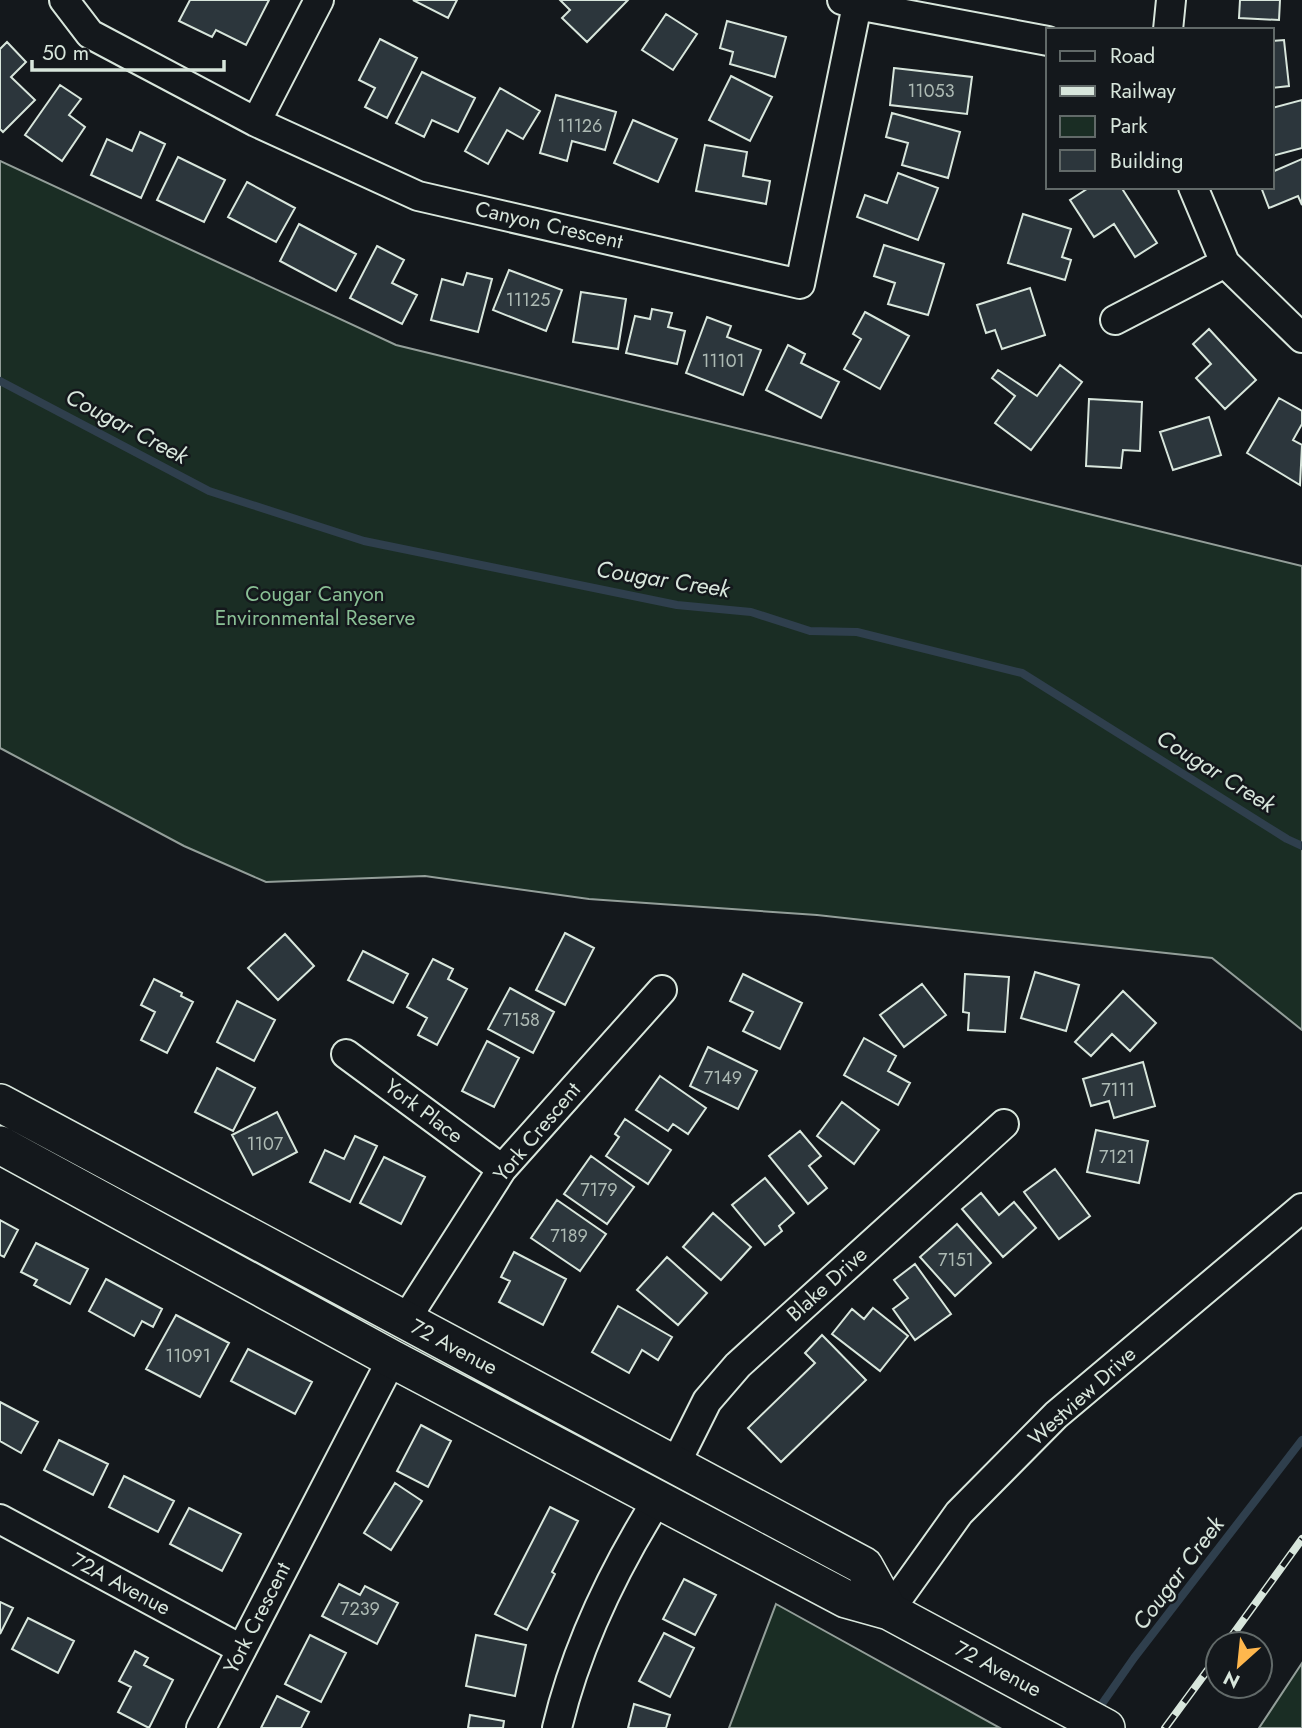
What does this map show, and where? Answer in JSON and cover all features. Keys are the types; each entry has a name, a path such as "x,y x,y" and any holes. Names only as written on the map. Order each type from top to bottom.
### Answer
{"main road":[{"name":"72 Avenue","path":"0,1103 864,1566 888,1611"},
{"name":"72 Avenue","path":"0,1145 392,1359 846,1599 888,1611 1107,1728"}],"street":[{"name":"Canyon Crescent","path":"64,0 90,34 256,122 418,196 800,284 850,3"},
{"path":"256,122 318,0"},
{"path":"1168,28 1171,0"},
{"path":"850,3 1046,41"},
{"path":"1194,189 1225,263 1302,338"},
{"path":"1115,320 1225,263"},
{"name":"York Crescent","path":"410,1323 415,1306 502,1169 662,990"},
{"name":"York Place","path":"346,1054 502,1169"},
{"name":"Blake Drive","path":"675,1465 707,1401 738,1365 1004,1124"},
{"name":"Westview Drive","path":"888,1611 959,1513 1056,1415 1302,1208"},
{"name":"York Crescent","path":"201,1728 392,1359"},
{"path":"557,1728 579,1652 617,1573 658,1499"},
{"name":"72A Avenue","path":"0,1519 241,1649"}],"green space":[{"name":"Cougar Canyon Environmental Reserve","path":"0,161 396,345 1302,566 1302,1030 1212,958 817,915 589,899 425,876 266,882 184,846 0,748"},
{"path":"776,1604 1000,1728 729,1728"},
{"path":"1302,1663 1302,1728 1259,1728"}],"building":[{"path":"190,0 269,0 246,45 216,30 212,37 179,21"},
{"path":"413,0 457,0 448,18"},
{"path":"560,0 628,0 587,42 562,18 570,10"},
{"path":"1240,0 1280,0 1279,20 1239,18"},
{"path":"666,14 697,34 673,70 642,50"},
{"path":"727,21 786,37 775,77 730,64 733,52 720,48"},
{"path":"380,39 417,58 387,118 365,107 375,88 359,80"},
{"path":"1284,40 1289,86 1274,88 1274,41"},
{"path":"7,42 26,62 11,77 35,100 3,132 0,129 0,49"},
{"path":"894,68 972,77 967,114 890,105"},
{"path":"422,72 475,98 458,132 432,120 424,137 396,123"},
{"path":"731,76 772,97 750,141 709,120"},
{"path":"60,85 81,99 69,115 85,127 62,161 25,135"},
{"path":"500,88 540,111 523,139 507,130 488,164 465,151"},
{"path":"556,95 616,112 605,150 572,141 567,161 540,153"},
{"path":"1302,100 1302,148 1274,155 1274,107"},
{"path":"892,113 960,132 948,178 902,165 908,143 886,137"},
{"path":"633,120 677,139 658,182 614,163"},
{"path":"140,132 165,144 141,198 91,175 107,139 132,151"},
{"path":"705,145 747,152 743,176 770,181 766,204 696,191"},
{"path":"178,157 225,180 204,222 157,200"},
{"path":"1302,159 1302,205 1298,196 1269,208 1262,189 1274,189 1274,171"},
{"path":"898,173 938,188 918,240 857,217 865,195 887,203"},
{"path":"247,182 295,208 276,242 228,217"},
{"path":"1087,189 1122,189 1157,243 1135,257 1114,224 1094,237 1070,200"},
{"path":"1023,214 1071,229 1062,257 1071,260 1065,280 1008,263"},
{"path":"299,224 356,254 336,291 280,261"},
{"path":"884,245 944,264 928,315 888,304 895,283 874,276"},
{"path":"377,246 404,260 392,283 417,295 402,324 350,298"},
{"path":"509,270 562,290 546,331 493,310"},
{"path":"467,273 492,279 478,332 431,320 442,279 463,285"},
{"path":"1030,288 1045,335 1002,349 995,330 986,333 977,305"},
{"path":"581,292 626,299 618,349 573,342"},
{"path":"652,309 672,313 668,327 685,331 677,364 626,353 635,316 650,319"},
{"path":"865,312 909,336 880,389 844,369 861,339 853,334"},
{"path":"707,317 731,326 727,337 761,350 743,395 686,373"},
{"path":"1209,329 1256,380 1225,409 1196,378 1211,364 1193,344"},
{"path":"788,345 805,354 801,363 839,382 821,418 766,390"},
{"path":"1060,365 1082,382 1031,450 995,423 1015,396 992,378 998,370 1037,396"},
{"path":"1279,398 1302,411 1302,424 1293,440 1302,445 1300,485 1247,453"},
{"path":"1089,399 1142,402 1140,451 1123,450 1121,468 1086,466"},
{"path":"1209,417 1221,455 1173,470 1160,432"},
{"path":"565,933 594,948 565,1005 536,990"},
{"path":"285,934 314,966 278,1000 248,968"},
{"path":"363,951 408,974 393,1003 348,980"},
{"path":"433,959 453,969 448,979 467,989 437,1045 418,1035 427,1018 407,1007"},
{"path":"1035,972 1079,985 1066,1031 1021,1018"},
{"path":"743,974 802,1003 780,1049 743,1031 753,1012 730,1001"},
{"path":"965,974 1009,977 1005,1032 968,1030 969,1013 963,1012"},
{"path":"154,979 182,993 181,996 193,1002 167,1053 141,1040 155,1012 141,1005"},
{"path":"922,984 946,1015 904,1047 880,1015"},
{"path":"510,988 554,1012 533,1053 488,1029"},
{"path":"1123,991 1156,1023 1130,1051 1112,1034 1091,1056 1075,1042"},
{"path":"237,1001 275,1020 254,1061 217,1042"},
{"path":"864,1038 896,1056 888,1071 910,1083 898,1105 844,1075"},
{"path":"487,1041 519,1058 494,1107 462,1091"},
{"path":"708,1047 757,1071 738,1109 690,1086"},
{"path":"1143,1062 1155,1106 1114,1118 1109,1101 1091,1106 1083,1079"},
{"path":"217,1068 255,1088 233,1131 195,1112"},
{"path":"660,1076 706,1108 688,1134 673,1124 668,1131 636,1110"},
{"path":"842,1102 879,1130 854,1164 817,1136"},
{"path":"277,1112 297,1152 253,1175 232,1135"},
{"path":"625,1119 671,1150 648,1184 606,1156 619,1137 615,1134"},
{"path":"1096,1130 1148,1141 1139,1183 1087,1172"},
{"path":"800,1131 821,1156 809,1166 827,1188 808,1204 769,1156"},
{"path":"355,1136 377,1146 350,1202 310,1182 325,1150 344,1159"},
{"path":"591,1156 634,1187 607,1224 564,1194"},
{"path":"384,1157 425,1177 401,1224 360,1203"},
{"path":"1055,1169 1090,1216 1059,1239 1024,1192"},
{"path":"765,1178 794,1213 779,1226 782,1231 765,1245 732,1205"},
{"path":"981,1193 999,1215 1014,1202 1036,1228 1003,1257 962,1209"},
{"path":"557,1200 606,1234 580,1271 531,1238"},
{"path":"713,1213 751,1247 721,1280 683,1247"},
{"path":"0,1220 18,1230 4,1257 0,1255"},
{"path":"957,1224 991,1263 955,1296 920,1257"},
{"path":"36,1243 88,1269 70,1304 34,1285 37,1280 21,1272"},
{"path":"514,1252 566,1279 543,1325 499,1302 510,1281 501,1277"},
{"path":"667,1257 707,1293 678,1325 637,1290"},
{"path":"915,1264 951,1314 915,1340 893,1309 908,1298 894,1280"},
{"path":"106,1279 162,1309 153,1327 142,1321 134,1336 89,1311"},
{"path":"618,1306 672,1337 658,1360 642,1350 629,1373 592,1352"},
{"path":"873,1308 908,1336 880,1371 832,1334 852,1309 864,1319"},
{"path":"176,1315 229,1343 200,1397 146,1369"},
{"path":"822,1335 866,1380 781,1462 748,1428 815,1363 805,1353"},
{"path":"248,1349 312,1382 295,1414 231,1381"},
{"path":"0,1402 38,1422 21,1453 0,1441"},
{"path":"421,1425 451,1441 428,1487 397,1471"},
{"path":"59,1440 108,1464 93,1495 44,1470"},
{"path":"124,1476 174,1501 158,1532 109,1507"},
{"path":"395,1483 422,1501 391,1550 364,1533"},
{"path":"550,1507 578,1521 527,1630 495,1614"},
{"path":"189,1508 241,1534 222,1571 170,1544"},
{"path":"684,1579 716,1595 695,1635 663,1619"},
{"path":"339,1584 360,1595 365,1586 398,1603 377,1644 322,1616"},
{"path":"0,1602 13,1608 0,1634"},
{"path":"28,1618 74,1641 58,1673 12,1649"},
{"path":"664,1633 694,1648 670,1697 639,1681"},
{"path":"310,1635 346,1653 321,1702 285,1684"},
{"path":"476,1635 526,1645 515,1696 466,1686"},
{"path":"135,1651 148,1658 144,1665 173,1680 149,1728 118,1712 131,1687 119,1681"},
{"path":"277,1696 309,1712 301,1728 261,1728"},
{"path":"634,1704 670,1715 666,1728 628,1728"},
{"path":"470,1715 504,1721 503,1728 468,1728"}],"waterway":[{"name":"Cougar Creek","path":"0,381 209,491 364,541 677,605 751,612 810,631 857,632 1022,673 1302,846"},
{"name":"Cougar Creek","path":"1097,1711 1134,1658 1302,1440"}],"railway":[{"path":"1236,1630 1302,1539"},
{"path":"1165,1728 1204,1675"}]}
